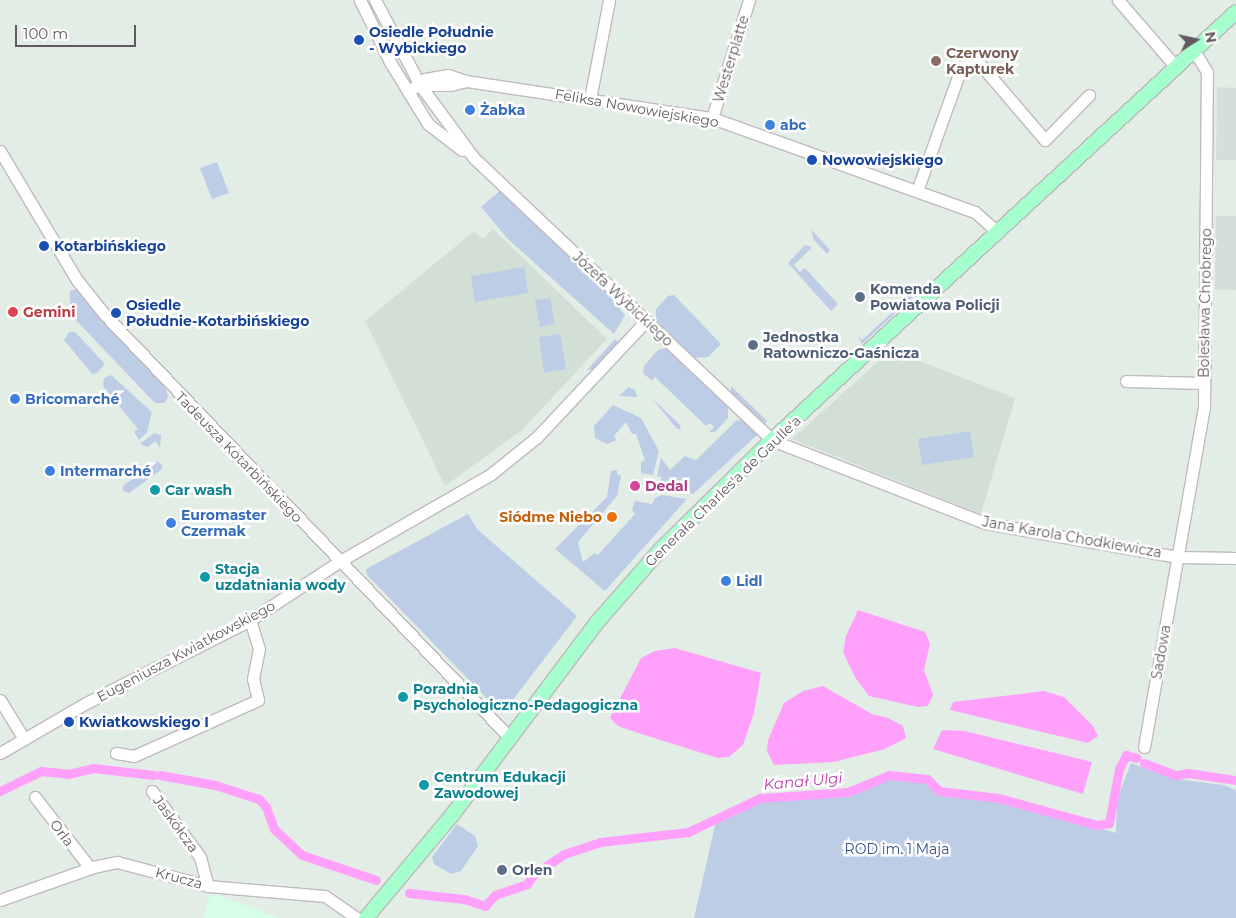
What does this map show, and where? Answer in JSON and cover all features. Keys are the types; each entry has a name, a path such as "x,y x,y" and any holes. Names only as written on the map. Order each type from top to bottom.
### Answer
{"main road":[{"name":"Generała Charles'a de Gaulle'a","path":"366,918 453,814 628,585 690,519 772,440 1236,12"}],"street":[{"name":"Józefa Wybickiego","path":"360,0 408,92 438,134 474,158 772,440"},
{"name":"Józefa Wybickiego","path":"375,0 420,85 474,158"},
{"path":"590,99 609,0"},
{"name":"Westerplatte","path":"712,118 749,0"},
{"path":"1118,0 1176,67"},
{"name":"Bolesława Chrobrego","path":"1178,557 1204,408 1207,72 1194,50"},
{"path":"916,191 961,68 974,57 1044,140 1089,95"},
{"name":"Feliksa Nowowiejskiego","path":"408,92 437,75 712,118 975,212 998,233"},
{"name":"Tadeusza Kotarbińskiego","path":"0,151 76,280 105,316 510,738"},
{"name":"Eugeniusza Kwiatkowskiego","path":"0,752 86,703 250,620 340,561 459,495 511,459 537,437 646,321"},
{"path":"1126,380 1204,383"},
{"name":"Jana Karola Chodkiewicza","path":"772,440 985,523 1178,557 1236,558"},
{"name":"Sadowa","path":"1144,747 1178,557"},
{"path":"116,753 134,756 258,700 253,678 259,649 250,620"},
{"path":"0,700 24,739"},
{"name":"Jaskółcza","path":"152,791 200,857 208,886"},
{"name":"Orla","path":"35,797 90,868"},
{"name":"Krucza","path":"0,900 90,868 117,862 208,886 325,896 357,918"}],"shaded area":[{"path":"1217,87 1236,88 1236,160 1216,160"},
{"path":"1216,216 1236,216 1236,290 1215,289"},
{"path":"493,229 607,339 522,430 445,486 365,321 474,231 483,239"},
{"path":"891,350 1015,398 981,514 792,439"},
{"path":"858,610 925,632 930,644 924,670 933,695 928,706 918,707 869,696 856,679 843,652 846,636"},
{"path":"675,648 761,673 754,713 743,745 729,757 718,758 638,733 618,726 610,718 641,658 655,651"},
{"path":"823,686 872,714 888,718 903,726 906,738 885,749 834,762 774,765 767,751 768,740 784,703 803,691"},
{"path":"1044,691 1064,697 1093,726 1098,736 1088,743 950,710 953,702"},
{"path":"942,730 965,731 1092,762 1083,794 933,749"},
{"path":"211,893 280,918 203,918"}],"green space":[{"path":"217,162 229,193 212,199 200,168"},
{"path":"501,190 616,299 613,301 625,315 614,334 508,239 481,207"},
{"path":"812,230 830,250 827,254 813,239"},
{"path":"805,245 812,247 794,265 800,272 805,268 838,304 831,311 788,263"},
{"path":"524,267 528,293 475,302 471,276"},
{"path":"77,289 166,389 168,397 164,403 155,403 70,314 70,291"},
{"path":"907,290 913,293 912,298 862,344 858,336 862,340 908,298 904,293"},
{"path":"674,295 721,344 708,357 691,358 656,324 656,309 668,296"},
{"path":"550,298 555,324 540,327 535,300"},
{"path":"69,332 75,332 103,362 104,365 97,373 92,374 64,340"},
{"path":"560,334 566,369 544,373 539,337"},
{"path":"615,339 619,343 595,369 587,370"},
{"path":"667,348 728,405 728,418 715,432 709,432 714,427 710,423 706,426 655,377 652,381 643,373 644,366 658,350"},
{"path":"111,375 152,412 147,432 139,440 134,432 138,429 103,386 104,378"},
{"path":"731,386 767,421 763,426 731,395"},
{"path":"629,387 635,390 637,397 619,396"},
{"path":"652,398 681,426 680,429 677,429"},
{"path":"613,405 641,418 659,451 653,475 641,473 641,462 645,460 636,434 632,434 626,422 614,436 616,440 607,444 595,438 594,426"},
{"path":"737,420 744,421 758,434 693,494 658,484 662,477 657,476 661,458 670,470 685,456 696,460"},
{"path":"970,431 974,457 922,465 918,439"},
{"path":"154,433 161,435 160,448 156,441 147,447 140,444"},
{"path":"157,461 163,466 161,470 129,493 123,491 123,486"},
{"path":"617,470 617,474 621,476 617,496 578,542 583,562 595,553 598,555 635,514 632,510 635,501 652,504 655,498 662,495 687,499 605,591 555,549 607,497 611,471"},
{"path":"468,514 477,529 577,616 502,714 367,575 366,569"},
{"name":"ROD im. 1 Maja","path":"1131,763 1169,778 1223,785 1236,790 1236,918 694,918 716,821 763,799 850,794 886,777 899,775 948,793 999,800 1116,833 1117,800"},
{"path":"457,824 475,836 478,846 461,871 451,874 434,864 432,857"}],"waterway":[{"name":"Kanał Ulgi","path":"409,893 464,899 485,906 495,895 527,884 533,875 564,854 600,842 688,832 760,798 848,792 889,775 927,779 939,791 999,798 1097,825 1109,823 1119,769 1126,755 1137,758"},
{"path":"1144,763 1176,775 1188,773 1236,780"},
{"name":"Kanał Ulgi","path":"0,791 41,771 68,774 93,768 154,775"},
{"name":"Kanał Ulgi","path":"160,775 215,785 259,799 266,807 274,829 302,855 376,880"}],"place":[{"name":"Osiedle Południe - Wybickiego","path":"359,40"},
{"name":"Czerwony Kapturek","path":"936,61"},
{"name":"Żabka","path":"470,110"},
{"name":"abc","path":"770,125"},
{"name":"Nowowiejskiego","path":"812,160"},
{"name":"Kotarbińskiego","path":"44,246"},
{"name":"Komenda Powiatowa Policji","path":"860,297"},
{"name":"Gemini","path":"13,312"},
{"name":"Osiedle Południe-Kotarbińskiego","path":"116,313"},
{"name":"Jednostka Ratowniczo-Gaśnicza","path":"753,345"},
{"name":"Bricomarché","path":"15,399"},
{"name":"Intermarché","path":"50,471"},
{"name":"Dedal","path":"635,486"},
{"name":"Car wash","path":"155,490"},
{"name":"Siódme Niebo","path":"612,517"},
{"name":"Euromaster Czermak","path":"171,523"},
{"name":"Stacja uzdatniania wody","path":"205,577"},
{"name":"Lidl","path":"726,581"},
{"name":"Poradnia Psychologiczno-Pedagogiczna","path":"403,697"},
{"name":"Kwiatkowskiego I","path":"69,722"},
{"name":"Centrum Edukacji Zawodowej","path":"424,785"},
{"name":"Orlen","path":"502,870"}]}
